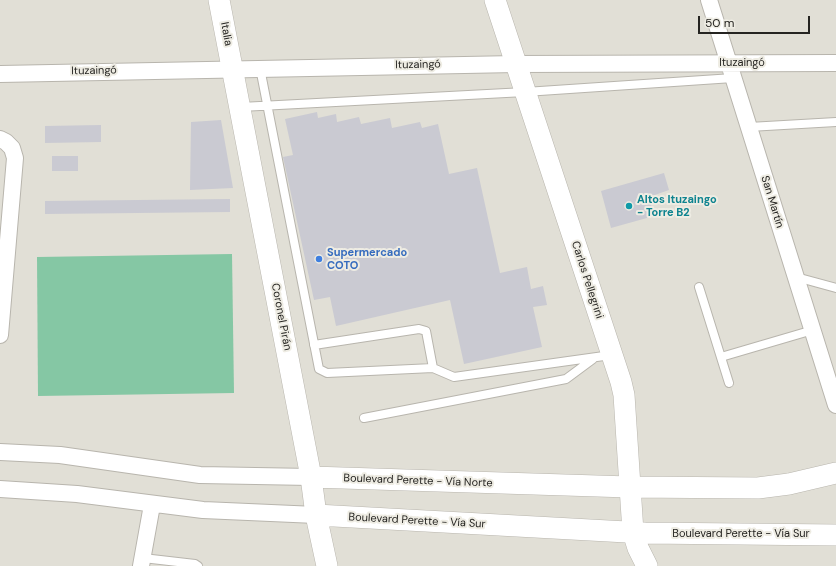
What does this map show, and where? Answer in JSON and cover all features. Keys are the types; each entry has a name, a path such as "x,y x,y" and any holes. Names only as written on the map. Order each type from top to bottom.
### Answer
{"street":[{"name":"Italia","path":"219,0 232,68"},
{"name":"Carlos Pellegrini","path":"495,0 525,92 603,357 624,395 633,532 638,548 647,566"},
{"name":"San Martín","path":"709,0 836,405"},
{"name":"Ituzaingó","path":"0,74 232,68 516,64 728,62 836,63"},
{"name":"Coronel Pirán","path":"232,68 312,477 316,515 327,566"},
{"path":"0,335 15,158 6,144"},
{"name":"Boulevard Perette - Vía Norte","path":"0,452 60,455 200,475 629,487 758,488 789,484 836,473"},
{"name":"Boulevard Perette - Vía Sur","path":"0,489 77,494 152,505 202,510 633,532 836,535"},
{"path":"142,562 152,505"},
{"path":"808,534 836,545"}],"lane":[{"path":"260,68 319,369 327,373 433,368 454,377 603,357"},
{"path":"240,107 267,104 525,92 733,78"},
{"path":"749,128 836,122"},
{"path":"796,277 836,288"},
{"path":"699,287 729,383"},
{"path":"314,345 419,329 426,331 433,368"},
{"path":"721,357 813,330"},
{"path":"364,418 566,379 603,357"},
{"path":"142,562 195,564 198,566"}],"green space":[{"path":"232,254 234,393 38,396 37,257"}],"building":[{"path":"317,112 318,118 336,114 337,122 359,117 361,124 390,118 392,128 420,122 422,128 438,124 449,174 477,168 500,273 527,267 531,289 543,286 547,305 533,307 542,347 464,364 450,300 336,326 330,297 314,300 283,157 293,155 285,119"},
{"path":"221,120 233,188 190,190 191,122"},
{"path":"101,125 101,142 45,143 45,126"},
{"path":"52,156 78,156 78,171 52,171"},
{"name":"Altos Ituzaingo - Torre B2","path":"664,173 669,190 649,197 654,216 611,228 601,191"},
{"path":"230,199 230,212 45,214 45,201"}],"place":[{"name":"Altos Ituzaingo - Torre B2","path":"629,206"},
{"name":"Supermercado COTO","path":"319,259"}]}
